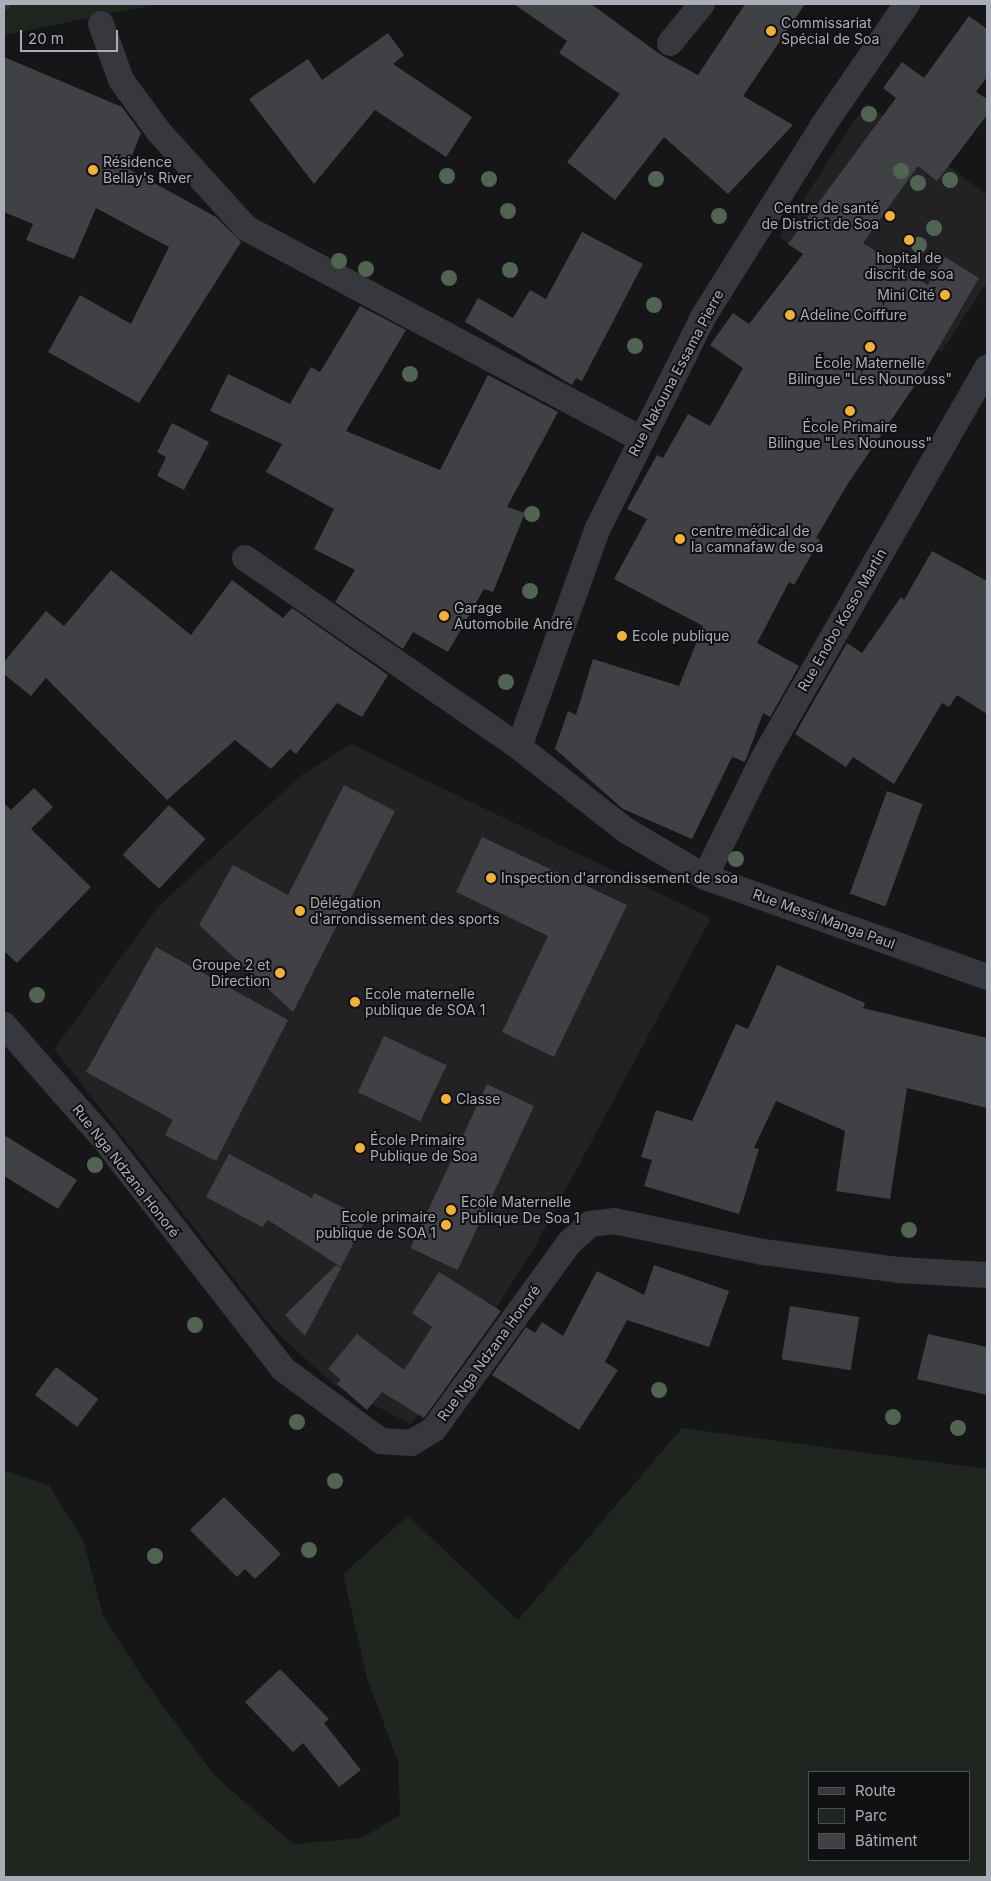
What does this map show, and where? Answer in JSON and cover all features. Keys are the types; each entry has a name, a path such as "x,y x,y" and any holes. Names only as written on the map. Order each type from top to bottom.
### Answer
{"street":[{"path":"670,43 702,4"},
{"name":"Rue Nakouna Essama Pierre","path":"519,747 563,617 639,438 708,309 822,127 908,4"},
{"path":"101,24 121,80 159,132 246,228 639,438"},
{"name":"Rue Enobo Kosso Martin","path":"706,876 763,759 987,368"},
{"name":"Rue Messi Manga Paul","path":"245,558 519,747 627,831 706,876 987,977"},
{"name":"Rue Nga Ndzana Honoré","path":"4,1025 105,1140 283,1369 381,1441 411,1443 434,1429 569,1243 590,1224 614,1221 763,1252 888,1268 987,1274"}],"shaded area":[{"name":"Centre de santé de District de Soa","path":"866,103 987,195 987,283 941,352 779,237"},
{"name":"École Primaire Publique de Soa","path":"351,744 711,918 535,1247 470,1349 411,1424 333,1384 274,1330 54,1049 159,906 303,774"}],"green space":[{"path":"4,4 158,4 4,35"},
{"path":"682,1428 987,1469 987,1877 4,1877 4,1470 49,1485 83,1540 103,1615 144,1680 214,1775 293,1844 362,1838 400,1815 398,1762 367,1678 343,1574 408,1516 518,1620"}],"building":[{"path":"514,4 591,4 661,55 698,75 745,4 805,4 743,96 793,125 728,194 664,137 615,200 567,162 620,94 559,53 567,41"},
{"path":"969,16 987,29 987,77 976,92 987,99 987,115 937,181 918,166 863,243 928,285 945,257 979,278 926,369 847,485 816,538 820,540 794,585 789,582 757,643 799,666 770,717 763,713 745,762 732,757 692,839 623,809 555,749 568,711 576,715 593,659 679,686 703,626 614,579 647,519 627,509 657,455 663,458 688,414 710,426 743,368 710,345 733,313 749,324 803,254 788,244 896,98 883,88 902,62 924,78"},
{"path":"388,33 404,55 393,64 472,117 446,157 375,110 314,184 249,99 308,59 322,80"},
{"path":"4,57 122,107 141,133 127,168 216,217 241,242 139,403 48,352 80,295 131,324 169,247 96,208 74,259 26,240 33,224 4,212"},
{"path":"582,232 643,264 582,381 576,378 572,385 465,322 478,298 513,318 530,290 546,299"},
{"path":"360,306 406,330 346,431 440,470 488,375 558,412 507,507 525,513 493,592 484,589 448,652 413,632 403,649 335,602 355,570 314,549 334,509 266,472 282,444 210,411 228,374 290,404 311,367 320,372"},
{"path":"172,423 209,442 184,490 157,476 166,457 157,452"},
{"path":"932,551 987,581 987,714 957,695 949,707 942,703 894,784 853,757 846,767 795,734 847,643 862,653 901,597 904,600"},
{"path":"111,570 191,635 232,580 283,618 292,608 388,675 362,717 337,703 296,754 290,749 271,769 235,740 167,800 46,678 31,696 4,674 4,662 46,611 64,626"},
{"path":"344,785 395,811 293,1012 199,925 233,865 288,895"},
{"path":"34,788 53,807 31,829 91,887 17,963 4,951 4,803 11,810"},
{"path":"887,791 923,804 885,906 850,893"},
{"path":"169,805 206,839 159,889 123,855"},
{"path":"482,837 627,905 554,1057 502,1032 548,936 456,892"},
{"path":"156,947 288,1020 216,1161 165,1135 173,1120 86,1072"},
{"path":"777,965 865,1003 863,1008 987,1038 987,1108 907,1088 890,1199 836,1191 845,1131 776,1101 754,1148 759,1149 739,1214 644,1186 652,1160 641,1157 656,1110 692,1121 736,1024 748,1029"},
{"path":"384,1036 447,1065 420,1121 358,1092"},
{"path":"487,1084 534,1106 458,1270 411,1248"},
{"path":"4,1135 77,1180 58,1209 4,1176"},
{"path":"229,1154 312,1198 314,1193 366,1219 341,1267 268,1220 262,1227 206,1197"},
{"path":"336,1265 341,1268 305,1336 285,1315"},
{"path":"654,1265 729,1291 709,1347 627,1320 605,1362 618,1370 579,1430 492,1375 526,1327 535,1333 542,1322 563,1336 597,1271 644,1295"},
{"path":"439,1272 501,1311 424,1418 382,1392 367,1410 337,1384 341,1380 328,1369 357,1334 404,1370 432,1327 412,1313"},
{"path":"790,1306 859,1317 851,1370 782,1359"},
{"path":"928,1334 987,1347 987,1395 917,1379"},
{"path":"56,1367 98,1399 77,1427 35,1395"},
{"path":"224,1497 281,1554 255,1579 245,1569 237,1577 190,1530"},
{"path":"280,1669 329,1719 324,1723 361,1770 339,1787 303,1743 293,1752 245,1702"}],"place":[{"name":"Commissariat Spécial de Soa","path":"771,31"},
{"name":"Résidence Bellay's River","path":"93,170"},
{"name":"Centre de santé de District de Soa","path":"890,216"},
{"name":"hopital de discrit de soa","path":"909,240"},
{"name":"Mini Cité","path":"945,295"},
{"name":"Adeline Coiffure","path":"790,315"},
{"name":"École Maternelle Bilingue \"Les Nounouss\"","path":"870,347"},
{"name":"École Primaire Bilingue \"Les Nounouss\"","path":"850,411"},
{"name":"centre médical de la camnafaw de soa","path":"680,539"},
{"name":"Garage Automobile André","path":"444,616"},
{"name":"Ecole publique","path":"622,636"},
{"name":"Inspection d'arrondissement de soa","path":"491,878"},
{"name":"Délégation d'arrondissement des sports","path":"300,911"},
{"name":"Groupe 2 et Direction","path":"280,973"},
{"name":"Ecole maternelle publique de SOA 1","path":"355,1002"},
{"name":"Classe","path":"446,1099"},
{"name":"École Primaire Publique de Soa","path":"360,1148"},
{"name":"Ecole Maternelle Publique De Soa 1","path":"451,1210"},
{"name":"Ecole primaire publique de SOA 1","path":"446,1225"}]}
